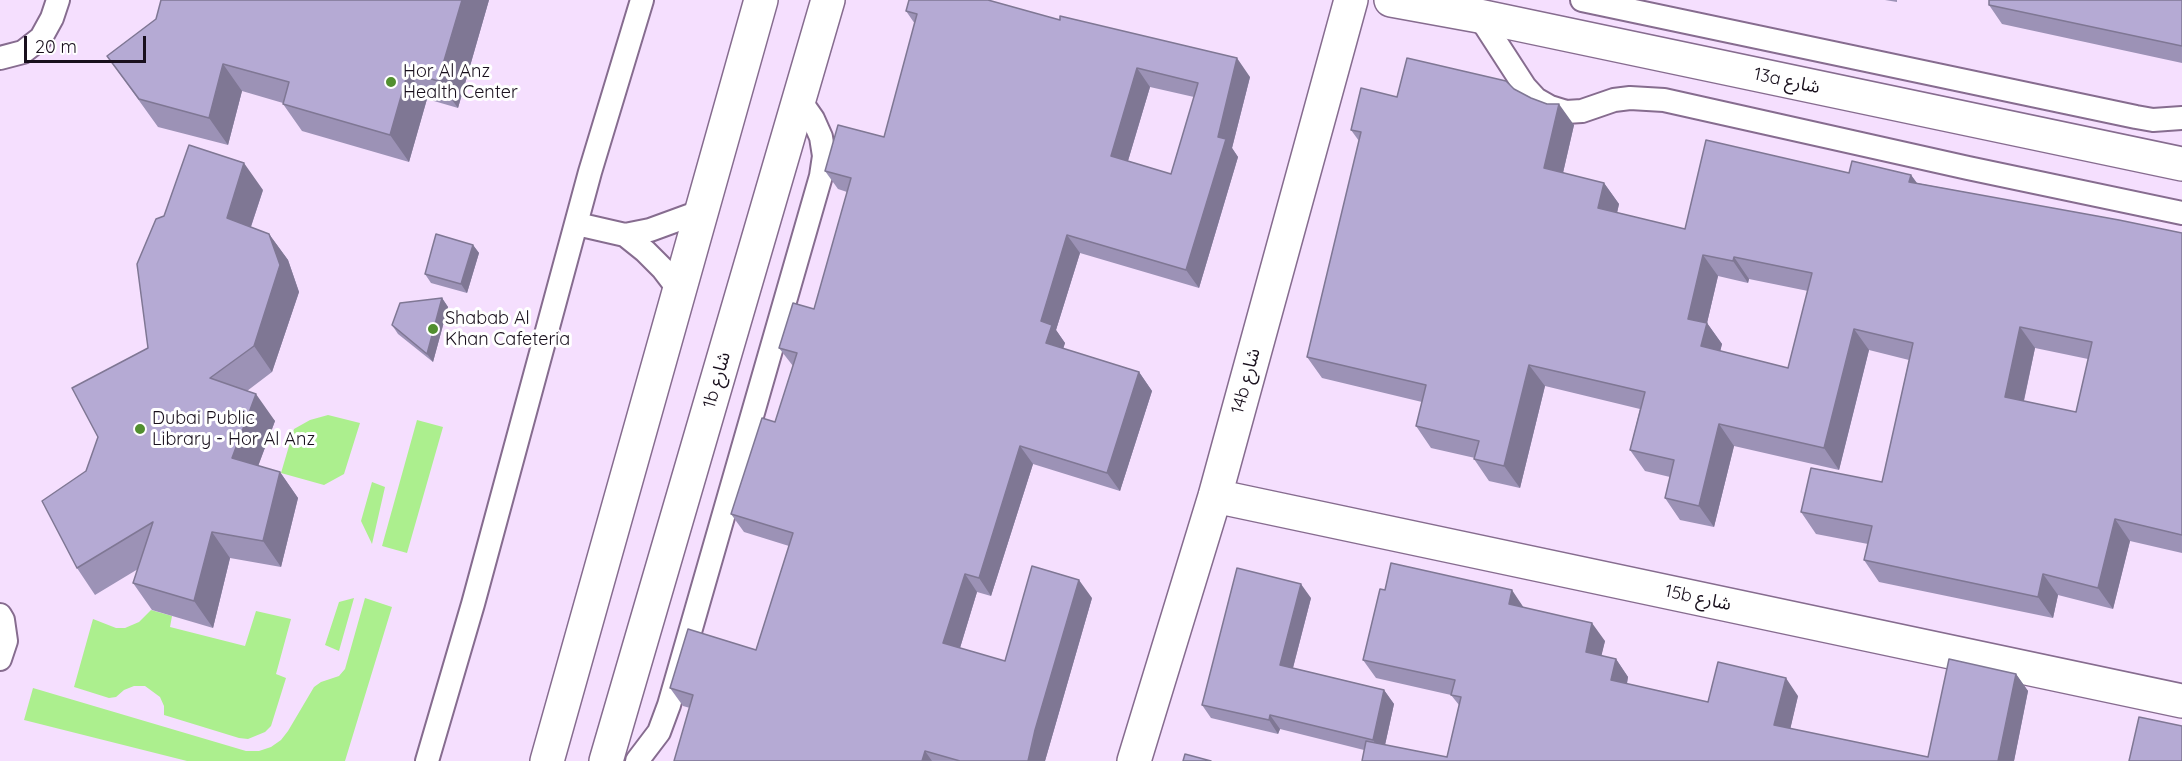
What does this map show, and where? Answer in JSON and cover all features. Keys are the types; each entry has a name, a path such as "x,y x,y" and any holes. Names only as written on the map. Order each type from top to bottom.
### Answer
{"street":[{"path":"547,761 761,0"},
{"name":"1b شارع","path":"606,761 828,0"},
{"name":"14b شارع","path":"1134,761 1215,496 1351,0"},
{"name":"13a شارع","path":"1392,0 1479,16 2182,164"},
{"name":"15b شارع","path":"1215,496 2182,701"}],"lane":[{"path":"0,58 23,52 41,38 52,18 58,0"},
{"path":"427,761 590,172 642,0"},
{"path":"1582,0 2136,117 2153,120 2182,118"},
{"path":"1479,16 1525,87 1536,99 1558,110 1582,111 1614,100 1630,98 1664,100 2182,213"},
{"path":"638,761 659,732 669,705 821,176 824,156 820,137 813,119 799,99"},
{"path":"625,235 658,227 702,211"},
{"path":"577,224 625,235 663,269 679,290"},
{"path":"0,615 6,641 0,659"}],"green space":[{"path":"328,415 360,423 344,474 324,485 281,473 294,429 310,420"},
{"path":"417,420 443,427 407,553 382,546"},
{"path":"372,482 385,487 372,544 361,521"},
{"path":"354,598 339,651 325,645 339,602"},
{"path":"365,598 392,607 345,761 187,761 24,720 33,688 246,751 259,751 271,747 288,731 314,687 339,676 345,669"},
{"path":"151,610 172,616 170,627 245,646 256,611 291,619 276,674 286,678 271,726 265,732 248,739 239,738 164,715 164,706 160,697 145,686 134,686 124,690 116,697 109,698 74,687 93,619 116,628 125,628 139,622"}],"building":[{"path":"161,0 462,0 438,81 408,72 390,135 283,104 289,82 223,64 209,118 139,99 107,56 156,19"},
{"path":"909,0 988,0 1060,20 1060,16 1237,58 1218,137 1226,139 1186,270 1067,235 1041,321 1052,325 1046,343 1139,372 1107,473 1020,446 979,578 965,574 943,643 1005,661 1032,566 1079,580 1028,761 960,761 925,751 922,761 674,761 693,695 670,688 688,629 756,650 793,533 731,514 762,418 775,422 797,353 779,348 793,303 814,309 851,178 825,171 838,125 884,137 917,14 906,11","holes":["1137,68 1198,83 1171,174 1111,156"]},
{"path":"1989,0 2182,0 2182,46 1989,5"},
{"path":"1407,58 1506,81 1514,89 1531,98 1547,104 1559,104 1544,168 1604,183 1598,208 1685,229 1706,140 1849,173 1852,161 1911,175 1909,182 2182,233 2182,535 2115,519 2098,588 2043,574 2038,597 1864,560 1872,526 1801,512 1811,468 1882,482 1913,343 1854,329 1824,448 1719,424 1699,506 1665,498 1674,460 1630,450 1645,392 1529,365 1504,466 1474,459 1479,441 1416,426 1426,385 1307,357 1361,132 1351,130 1361,88 1397,97","holes":["1703,255 1733,261 1734,257 1812,273 1788,368 1701,346 1707,323 1688,319","2020,327 2092,342 2076,412 2005,397"]},
{"name":"Dubai Public Library - Hor Al Anz","path":"189,145 244,163 227,218 269,234 280,265 254,346 210,378 256,394 232,458 280,472 263,541 212,532 194,601 133,583 153,522 77,568 42,501 86,471 98,437 72,388 148,348 137,264 156,219 164,216"},
{"path":"436,234 473,245 461,284 425,274"},
{"path":"442,298 427,354 392,325 400,303"},
{"path":"1391,563 1512,590 1509,604 1592,623 1586,652 1616,659 1611,680 1708,702 1718,662 1786,678 1774,725 1928,757 1949,659 2016,674 1998,761 1362,761 1366,741 1447,757 1461,697 1451,695 1455,680 1363,660 1380,589 1385,590"},
{"path":"1237,568 1301,584 1280,665 1384,690 1373,740 1270,715 1269,720 1202,705"},
{"path":"2139,717 2182,726 2182,761 2129,761"},
{"path":"1185,754 1211,761 1183,761"}],"place":[{"name":"Hor Al Anz Health Center","path":"391,82"},
{"name":"Shabab Al Khan Cafeteria","path":"433,329"},
{"name":"Dubai Public Library - Hor Al Anz","path":"140,429"}]}
